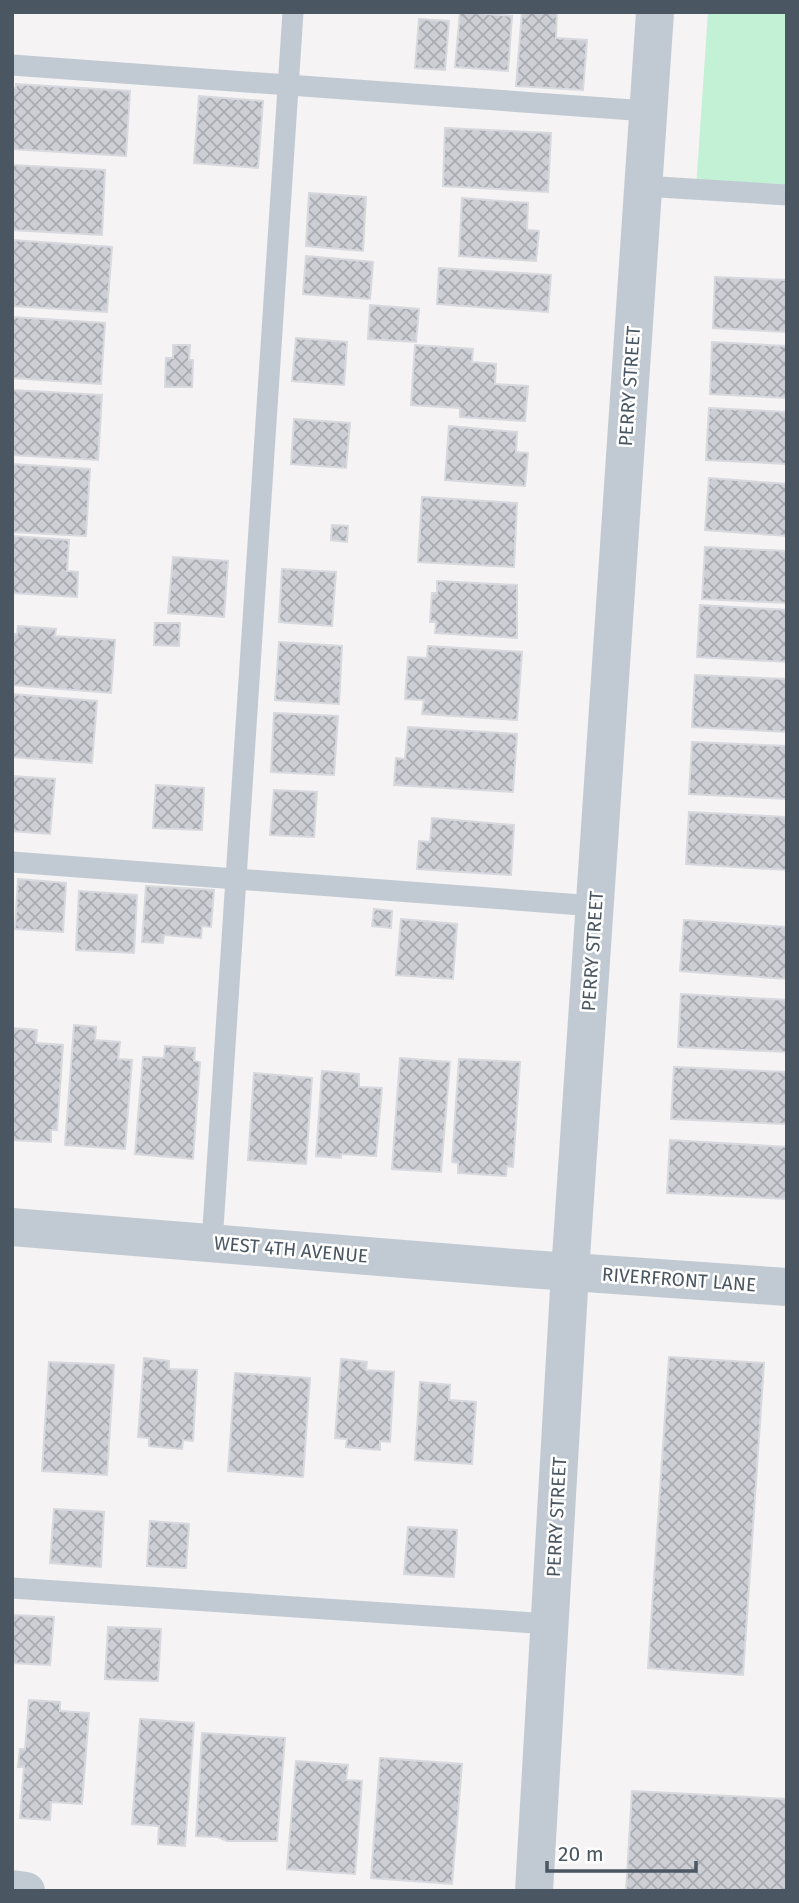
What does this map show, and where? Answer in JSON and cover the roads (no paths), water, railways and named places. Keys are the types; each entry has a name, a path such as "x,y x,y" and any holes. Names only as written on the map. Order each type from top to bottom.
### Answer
{"street":[{"name":"PERRY STREET","path":"534,1891 570,1272 655,12"},
{"name":"WEST 4TH AVENUE","path":"12,1227 570,1272"},
{"name":"RIVERFRONT LANE","path":"570,1272 787,1287"},
{"path":"12,1889 26,1891"}],"lane":[{"path":"212,1243 293,12"},
{"path":"12,65 648,111"},
{"path":"643,186 787,195"},
{"path":"12,862 595,906"},
{"path":"12,1588 550,1624"}]}
